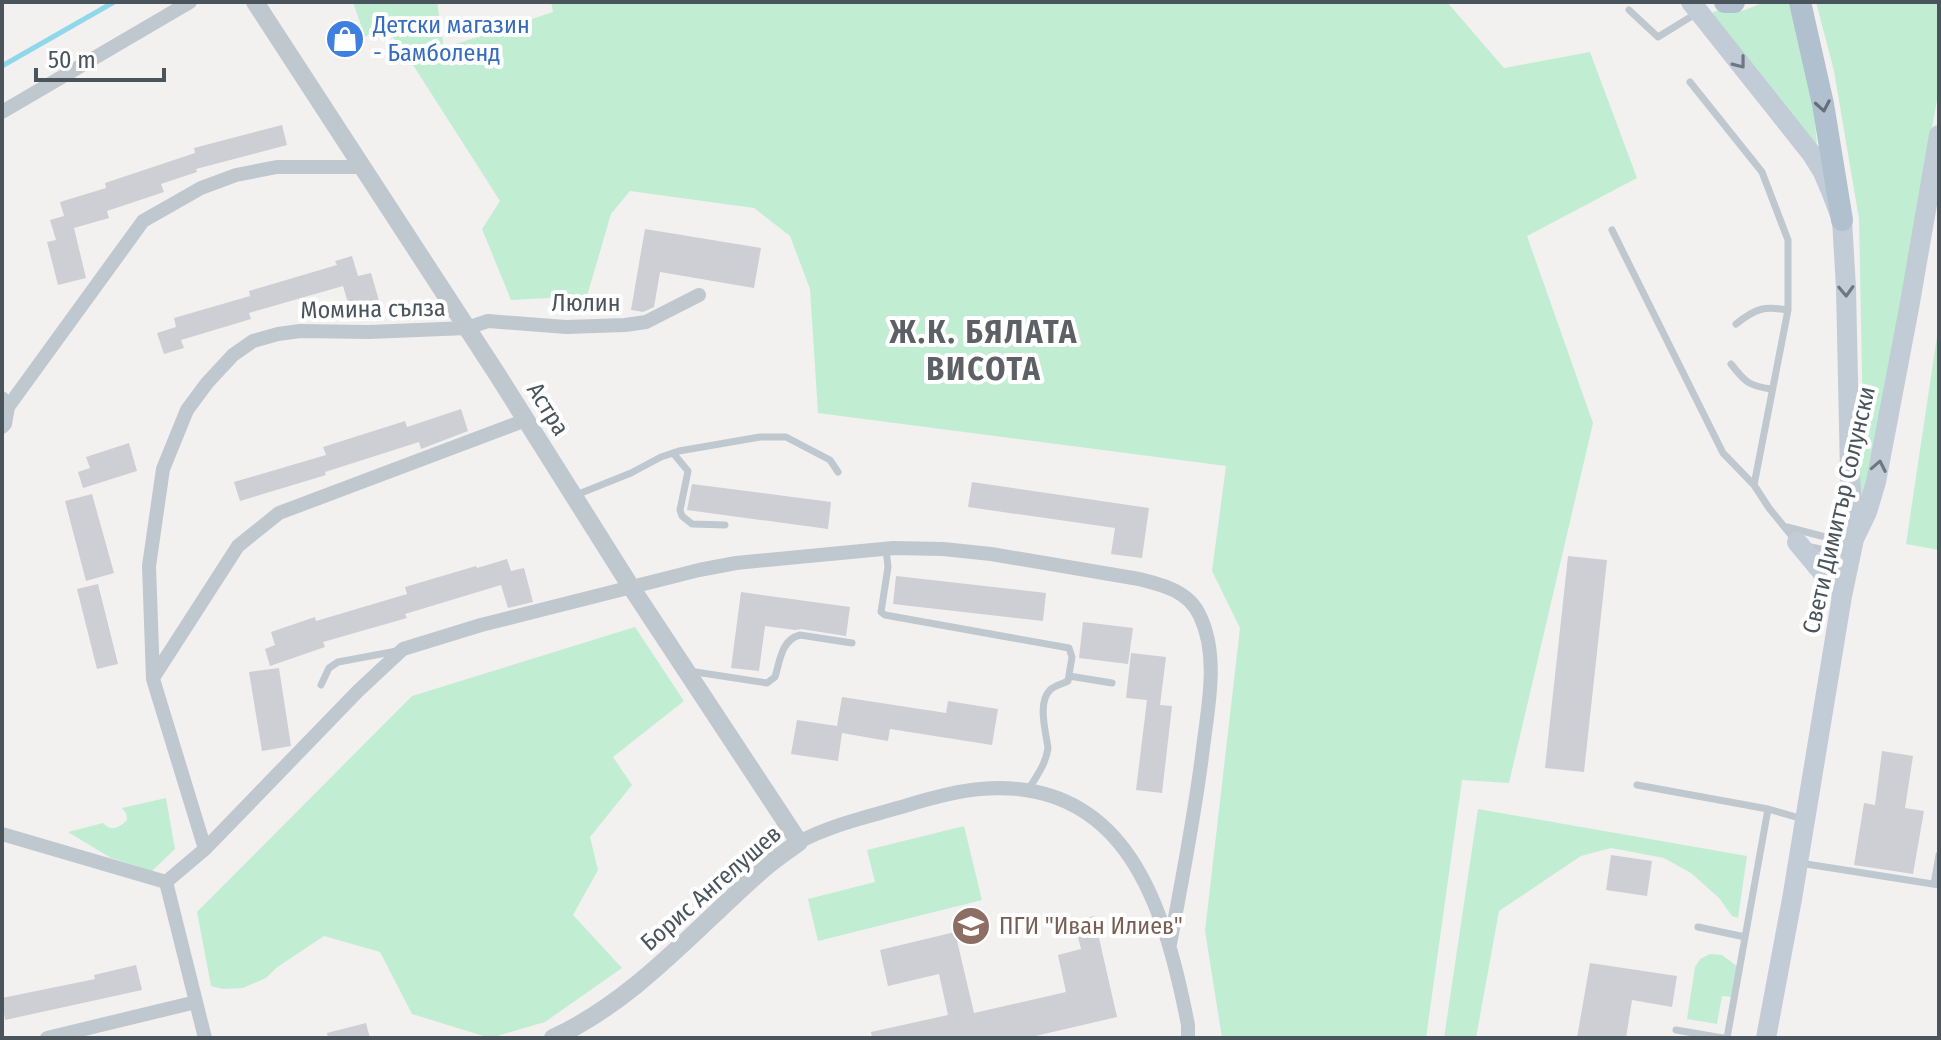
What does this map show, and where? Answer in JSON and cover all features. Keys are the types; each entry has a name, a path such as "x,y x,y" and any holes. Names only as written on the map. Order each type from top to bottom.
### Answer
{"main road":[{"path":"1725,2 1734,2"},
{"path":"1800,2 1823,104 1842,220 1853,547"},
{"path":"1695,7 1811,153 1823,172 1842,220"},
{"name":"Свети Димитър Солунски","path":"1766,1038 1842,596 1853,547 1876,482 1939,135"},
{"path":"1791,534 1842,596"}],"street":[{"path":"2,112 190,2"},
{"name":"Астра","path":"255,2 799,842"},
{"path":"2,427 5,424 5,402 143,221 201,188 236,175 277,167 363,167"},
{"name":"Люлин","path":"467,328 488,321 566,327 635,324 646,322 699,295"},
{"name":"Момина сълза","path":"205,849 153,679 149,566 163,469 187,410 233,355 253,341 300,331 467,328"},
{"path":"153,679 238,546 279,513 526,420"},
{"path":"166,882 205,849 358,691 403,649 481,625 736,563 886,548 943,549 1139,579 1180,593 1200,614 1210,649 1210,693 1193,826 1170,944"},
{"name":"Борис Ангелушев","path":"553,1038 590,1017 648,975 762,870 815,833 945,796 978,789 1003,788 1050,795 1072,803 1108,828 1137,869 1170,944 1184,1002 1188,1038"},
{"path":"2,834 166,882"},
{"path":"166,882 205,1038"},
{"path":"47,1038 196,1002"}],"lane":[{"path":"1629,10 1658,37 1695,7"},
{"path":"1690,82 1762,172 1788,240 1788,310 1754,485"},
{"path":"1612,230 1723,453 1754,485 1791,534 1806,546 1853,547"},
{"path":"1736,324 1752,312 1769,307 1788,310"},
{"path":"1731,364 1754,387 1771,389"},
{"path":"574,496 673,453 776,436 786,437 830,460 838,472"},
{"path":"673,453 688,471 680,510 682,516 692,524 725,525"},
{"path":"1791,534 1853,547"},
{"path":"886,548 888,567 881,612 921,623 1069,648 1072,657 1068,681 1052,689 1043,706 1047,755 1027,791"},
{"path":"687,671 767,683 775,677 782,652 793,636 852,643"},
{"path":"321,685 329,668 338,662 403,649"},
{"path":"1069,676 1112,683"},
{"path":"1637,785 1768,809 1805,820"},
{"path":"1676,1030 1725,1038 1768,809"},
{"path":"1798,862 1936,884 1939,855"},
{"path":"1698,927 1745,937"}],"green space":[{"path":"353,2 437,2 444,48 553,12 551,2 1447,2 1504,68 1590,52 1637,178 1527,236 1593,423 1509,783 1462,780 1426,1038 1222,1038 1205,931 1240,628 1212,571 1226,466 818,413 810,289 790,236 754,208 630,191 611,214 587,296 511,300 482,229 500,201 406,54 383,25 365,37"},
{"path":"1765,2 1792,2 1814,113 1817,144 1711,18 1713,12 1719,10 1742,11"},
{"path":"1816,2 1939,2 1939,89 1865,504 1858,501 1863,427 1859,219 1834,71"},
{"path":"1939,323 1939,550 1906,544"},
{"path":"635,627 684,701 613,757 632,785 590,837 598,870 573,915 622,968 545,1022 490,1038 412,1014 380,952 324,936 266,978 243,988 211,986 197,912 412,696"},
{"path":"166,798 175,849 152,871 111,858 68,832 103,823 112,828 118,827 127,820 122,808"},
{"path":"1478,809 1747,856 1738,918 1732,916 1719,898 1691,873 1664,858 1611,848 1581,856 1499,911 1476,1038 1444,1038"},
{"path":"964,826 982,900 818,941 808,899 875,882 867,850"},
{"path":"1710,954 1722,955 1738,967 1732,997 1722,996 1717,1024 1687,1019 1695,967 1700,959"}],"building":[{"path":"282,125 287,145 196,169 197,172 161,184 164,192 107,211 109,218 74,228 86,278 58,285 47,242 56,240 50,220 64,216 60,202 106,188 105,183 195,153 194,148"},
{"path":"645,229 761,248 754,288 660,272 654,307 643,312 631,310"},
{"path":"352,256 358,276 371,273 382,311 353,320 343,286 249,313 251,319 181,340 184,348 164,354 157,333 176,327 174,318 250,296 249,291 337,265 335,261"},
{"path":"461,409 468,431 421,449 419,442 240,501 234,482 326,455 323,447 405,421 407,427"},
{"path":"129,443 137,471 83,488 78,472 90,468 86,457"},
{"path":"972,482 1149,508 1142,558 1111,554 1115,528 968,507"},
{"path":"692,484 831,502 828,529 687,510"},
{"path":"92,494 114,573 86,581 65,501"},
{"path":"1568,556 1607,560 1584,772 1545,768"},
{"path":"507,559 511,571 524,568 533,602 508,608 501,585 405,614 407,618 323,642 325,647 270,666 265,649 275,645 271,632 315,617 316,621 407,594 405,587"},
{"path":"896,576 1046,593 1043,621 893,604"},
{"path":"98,584 118,664 97,669 77,589"},
{"path":"741,592 850,607 846,636 765,626 759,671 731,668"},
{"path":"1083,622 1133,628 1128,664 1079,658"},
{"path":"1131,653 1166,657 1160,705 1172,706 1162,793 1136,790 1147,700 1126,698"},
{"path":"279,668 291,746 262,751 249,672"},
{"path":"842,697 946,713 948,701 998,709 992,745 890,729 888,741 842,733 838,761 791,754 797,720 837,726"},
{"path":"1882,751 1913,756 1905,808 1924,811 1913,874 1854,865 1864,803 1875,805"},
{"path":"1611,855 1652,861 1647,896 1606,890"},
{"path":"1094,916 1117,1017 1027,1038 872,1038 871,1032 948,1015 939,974 888,986 880,950 955,932 974,1013 1066,992 1058,955 1081,949 1074,921"},
{"path":"1590,963 1677,976 1672,1007 1632,1000 1626,1038 1577,1038"},
{"path":"136,965 142,990 5,1020 2,998 95,979 94,975"},
{"path":"366,1023 370,1038 328,1038 327,1033"}],"waterway":[{"path":"2,66 114,2"}],"place":[{"name":"Детски магазин - Бамболенд","path":"345,39"},
{"name":"ПГИ \"Иван Илиев\"","path":"971,926"}],"district":[{"name":"Ж.К. БЯЛАТА ВИСОТА","path":"984,350"}]}
